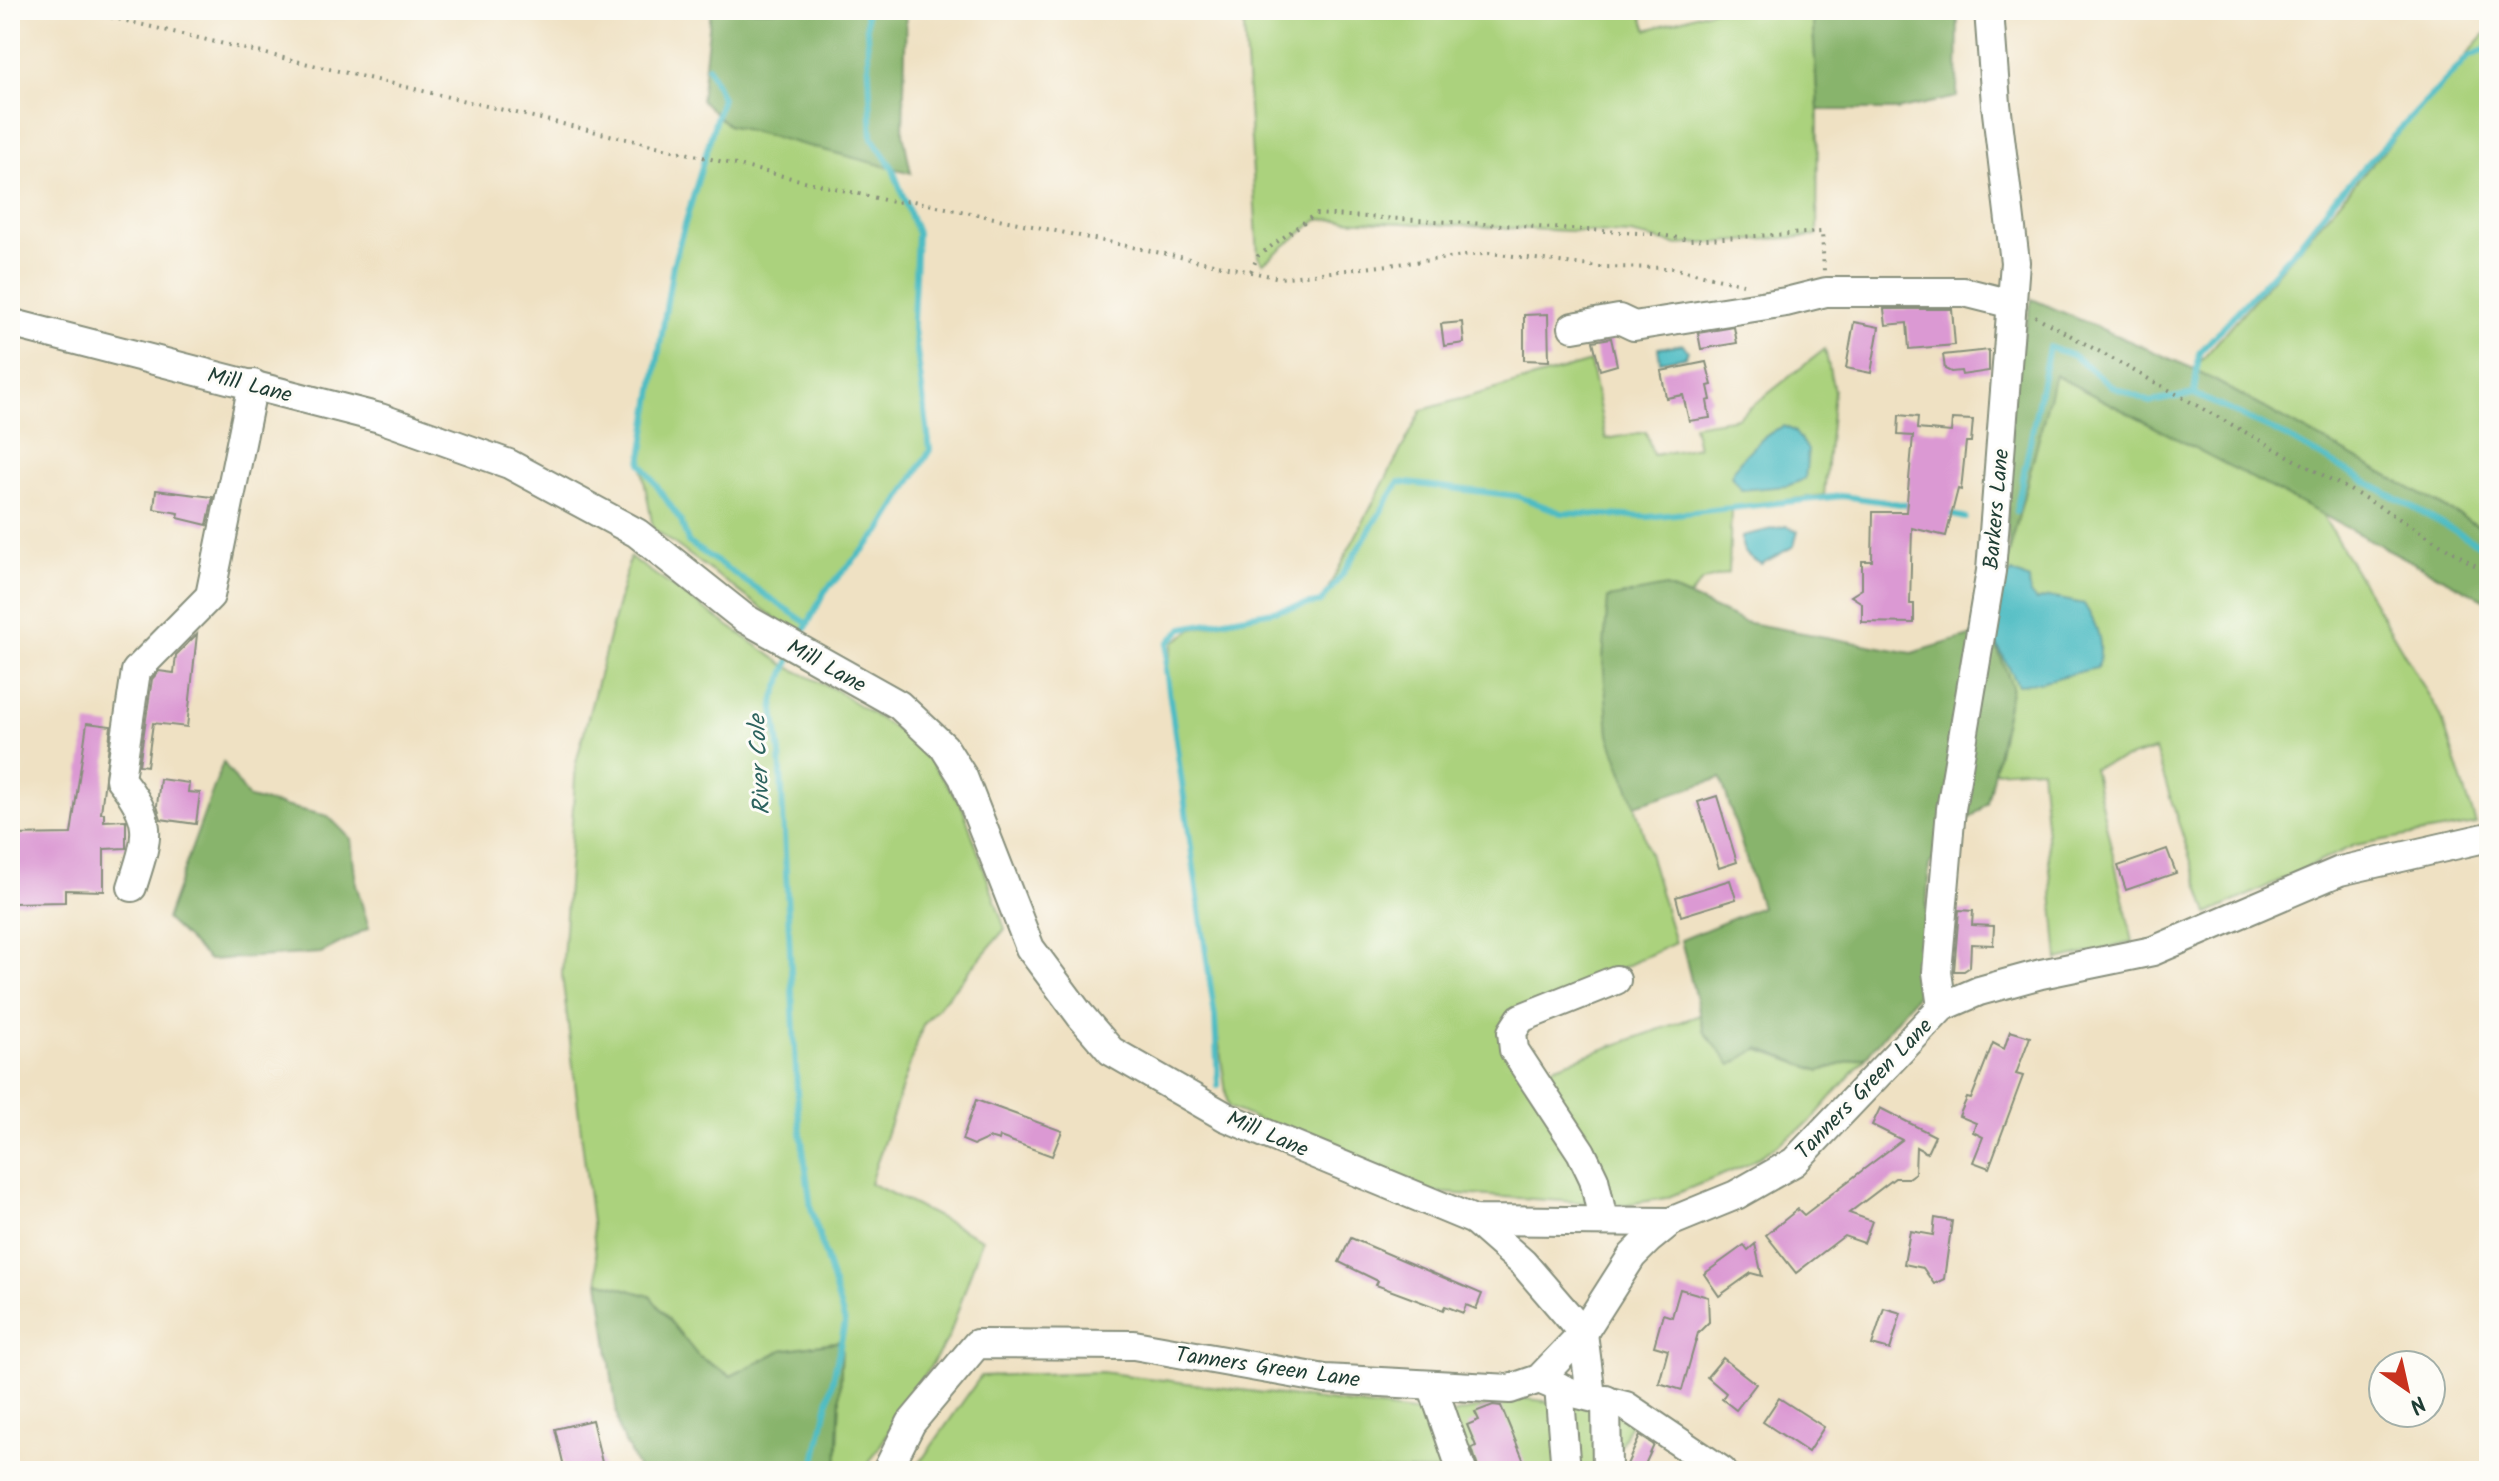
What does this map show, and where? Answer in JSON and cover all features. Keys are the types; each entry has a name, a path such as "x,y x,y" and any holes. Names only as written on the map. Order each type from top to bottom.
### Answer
{"street":[{"name":"Barkers Lane","path":"1942,1007 1937,972 1951,809 1991,571 2015,262 1996,104 1989,10"},
{"path":"1573,327 1619,319 1634,326 1786,302 1826,292 1964,292 2012,304"},
{"name":"Mill Lane","path":"10,323 380,418 509,464 637,533 744,618 899,705 944,747 963,777 1030,948 1111,1051 1226,1117 1474,1220 1523,1263 1583,1333"},
{"path":"132,887 147,832 140,803 120,779 134,680 142,664 210,596 253,384"},
{"name":"Tanners Green Lane","path":"887,1471 911,1423 977,1344 1134,1345 1325,1379 1510,1389 1549,1383 1632,1256 1670,1222 1736,1195 1794,1162 1942,1007 1979,991 2041,974 2153,951 2340,871 2489,837"},
{"path":"1603,1220 1594,1179 1514,1050 1512,1032 1521,1018 1616,980"},
{"name":"Mill Lane","path":"1474,1220 1670,1222"},
{"path":"1583,1333 1598,1398 1607,1471"},
{"path":"1566,1471 1549,1383 1626,1406 1722,1471"},
{"path":"1432,1385 1462,1471"}],"path":[{"path":"80,10 565,122 893,202 913,201 1280,278 1438,258 1513,254 1598,267 1672,268 1751,286"},
{"path":"1251,271 1258,256 1315,214 1655,234 1690,240 1822,232 1826,292"},
{"path":"2012,304 2377,505 2489,574"}],"green space":[{"path":"711,10 906,10 903,133 911,173 728,125 701,100"},
{"path":"1243,10 1640,10 1647,30 1712,10 1812,10 1818,110 1817,236 1678,245 1631,234 1319,219 1263,263 1258,256"},
{"path":"1812,10 1958,10 1957,97 1897,110 1818,110"},
{"path":"2489,29 2489,532 2194,369"},
{"path":"717,115 728,125 892,167 917,233 913,321 930,450 880,532 824,591 801,637 653,528 641,463 673,265"},
{"path":"2032,299 2194,369 2489,532 2489,602 2055,375 2009,553 2007,522 2013,379"},
{"path":"1825,349 1834,391 1824,495 1731,507 1729,573 1702,581 1689,597 1666,587 1611,739 1635,805 1675,943 1510,1021 1539,1072 1700,1015 1704,1031 1820,1071 1867,1056 1809,1123 1749,1164 1666,1198 1622,1205 1429,1192 1228,1107 1166,670 1174,642 1193,629 1321,602 1422,410 1590,362 1606,439 1646,432 1653,455 1698,447 1693,425 1737,418"},
{"path":"2054,375 2320,511 2441,716 2476,824 2355,845 2208,914 2155,750 2093,768 2133,942 2058,960 2041,768 1994,771 2012,686 1990,630"},
{"path":"630,557 786,666 834,689 918,744 962,806 1005,929 923,1025 870,1183 982,1239 949,1337 864,1471 837,1471 842,1341 782,1350 731,1376 698,1356 650,1296 599,1281 562,975 576,763"},
{"path":"1666,587 1744,622 1912,653 1990,630 2012,686 1987,803 1955,832 1929,865 1922,988 1867,1056 1820,1071 1759,1048 1731,1065 1704,1031 1681,940 1761,907 1721,778 1635,805 1609,735 1603,659 1608,598"},
{"path":"223,762 249,798 328,816 351,839 356,884 369,928 321,953 209,960 166,919"},
{"path":"599,1281 650,1296 698,1356 731,1376 782,1350 842,1341 837,1471 639,1471 619,1430"},
{"path":"1101,1372 1444,1416 1521,1398 1612,1410 1630,1424 1612,1465 1614,1471 914,1471 981,1376"}],"water":[{"path":"1683,344 1688,351 1685,357 1660,361 1658,348"},
{"path":"1784,426 1794,431 1808,450 1805,479 1787,486 1741,490 1731,476 1740,461 1768,435"},
{"path":"1786,526 1798,531 1794,546 1761,564 1744,550 1742,536"},
{"path":"2012,572 2029,580 2030,594 2036,601 2049,597 2084,604 2098,635 2100,651 2097,668 2018,685 1992,635 2002,582"}],"building":[{"path":"1884,309 1952,309 1955,345 1909,349 1907,323 1886,325"},
{"path":"1548,314 1549,361 1524,360 1524,315"},
{"path":"1462,322 1464,343 1444,346 1441,324"},
{"path":"1854,322 1879,327 1871,373 1846,368"},
{"path":"1734,327 1737,343 1701,349 1698,333"},
{"path":"1611,338 1617,365 1600,370 1593,341"},
{"path":"1989,350 1989,371 1962,375 1961,371 1945,369 1943,355"},
{"path":"1706,362 1712,385 1708,386 1711,400 1707,401 1710,418 1689,421 1683,395 1666,398 1661,371"},
{"path":"1899,415 1918,417 1917,429 1951,432 1952,419 1973,420 1971,442 1966,442 1961,490 1958,489 1946,536 1912,528 1910,604 1914,604 1914,623 1862,622 1862,603 1851,596 1862,589 1862,561 1872,561 1873,512 1906,512 1913,436 1898,435"},
{"path":"156,490 213,497 207,525 178,518 179,513 154,509"},
{"path":"197,634 187,727 153,723 147,766 139,765 152,679 159,671 174,673 176,655"},
{"path":"87,723 111,726 101,813 104,813 104,821 126,820 126,848 104,849 104,891 65,890 65,902 11,903 10,835 71,834"},
{"path":"160,779 189,783 188,792 200,793 196,824 161,819 157,806"},
{"path":"1717,796 1737,862 1719,868 1698,802"},
{"path":"2167,849 2176,873 2126,890 2118,866"},
{"path":"1730,880 1736,899 1681,916 1676,897"},
{"path":"1959,910 1973,911 1972,925 1994,926 1993,945 1971,944 1970,967 1964,971 1954,971"},
{"path":"2010,1031 2030,1037 2016,1074 2023,1076 1989,1168 1973,1162 1983,1137 1973,1132 1976,1123 1959,1116 1967,1098 1971,1099 1993,1043 2004,1049"},
{"path":"976,1100 1062,1131 1052,1156 1000,1137 999,1141 989,1138 974,1145 962,1140"},
{"path":"1880,1108 1935,1136 1927,1153 1916,1147 1915,1173 1908,1178 1895,1178 1849,1213 1872,1221 1864,1243 1844,1236 1796,1273 1766,1235 1798,1209 1804,1215 1902,1140 1872,1125"},
{"path":"1935,1218 1952,1221 1944,1279 1934,1284 1923,1268 1904,1264 1910,1231 1933,1235"},
{"path":"1351,1238 1482,1294 1476,1309 1466,1305 1463,1313 1445,1306 1443,1310 1376,1285 1378,1281 1339,1262"},
{"path":"1755,1244 1762,1276 1751,1273 1719,1296 1704,1274 1744,1245 1748,1250"},
{"path":"1680,1289 1708,1297 1709,1322 1698,1333 1682,1390 1659,1383 1668,1350 1654,1346 1663,1314 1672,1317"},
{"path":"1884,1308 1901,1313 1890,1350 1872,1345"},
{"path":"1723,1358 1756,1384 1736,1410 1722,1399 1726,1393 1707,1377"},
{"path":"1779,1398 1824,1427 1808,1452 1763,1422"},
{"path":"1493,1405 1501,1406 1528,1471 1479,1471 1472,1448 1476,1446 1467,1425 1479,1420 1475,1412"},
{"path":"592,1420 604,1471 565,1471 555,1429"},
{"path":"1640,1436 1654,1445 1642,1471 1624,1471"}],"waterway":[{"name":"River Cole","path":"799,641 825,591 880,532 930,450 913,321 917,233 892,167 872,138 866,10"},
{"path":"2016,512 2049,347 2074,356 2113,387 2150,402 2194,394 2199,353 2297,247 2335,198 2468,57 2489,48"},
{"path":"708,67 722,98 673,265 641,463 681,521 688,542 808,624"},
{"path":"2194,394 2277,432 2489,550"},
{"path":"1218,1086 1215,1017 1166,670 1168,643 1183,628 1321,602 1342,575 1399,482 1517,496 1562,513 1648,517 1842,496 1915,506"},
{"path":"1945,513 1965,518"},
{"name":"River Cole","path":"792,654 773,702 780,754 798,1110 811,1208 845,1323 813,1471"}]}
